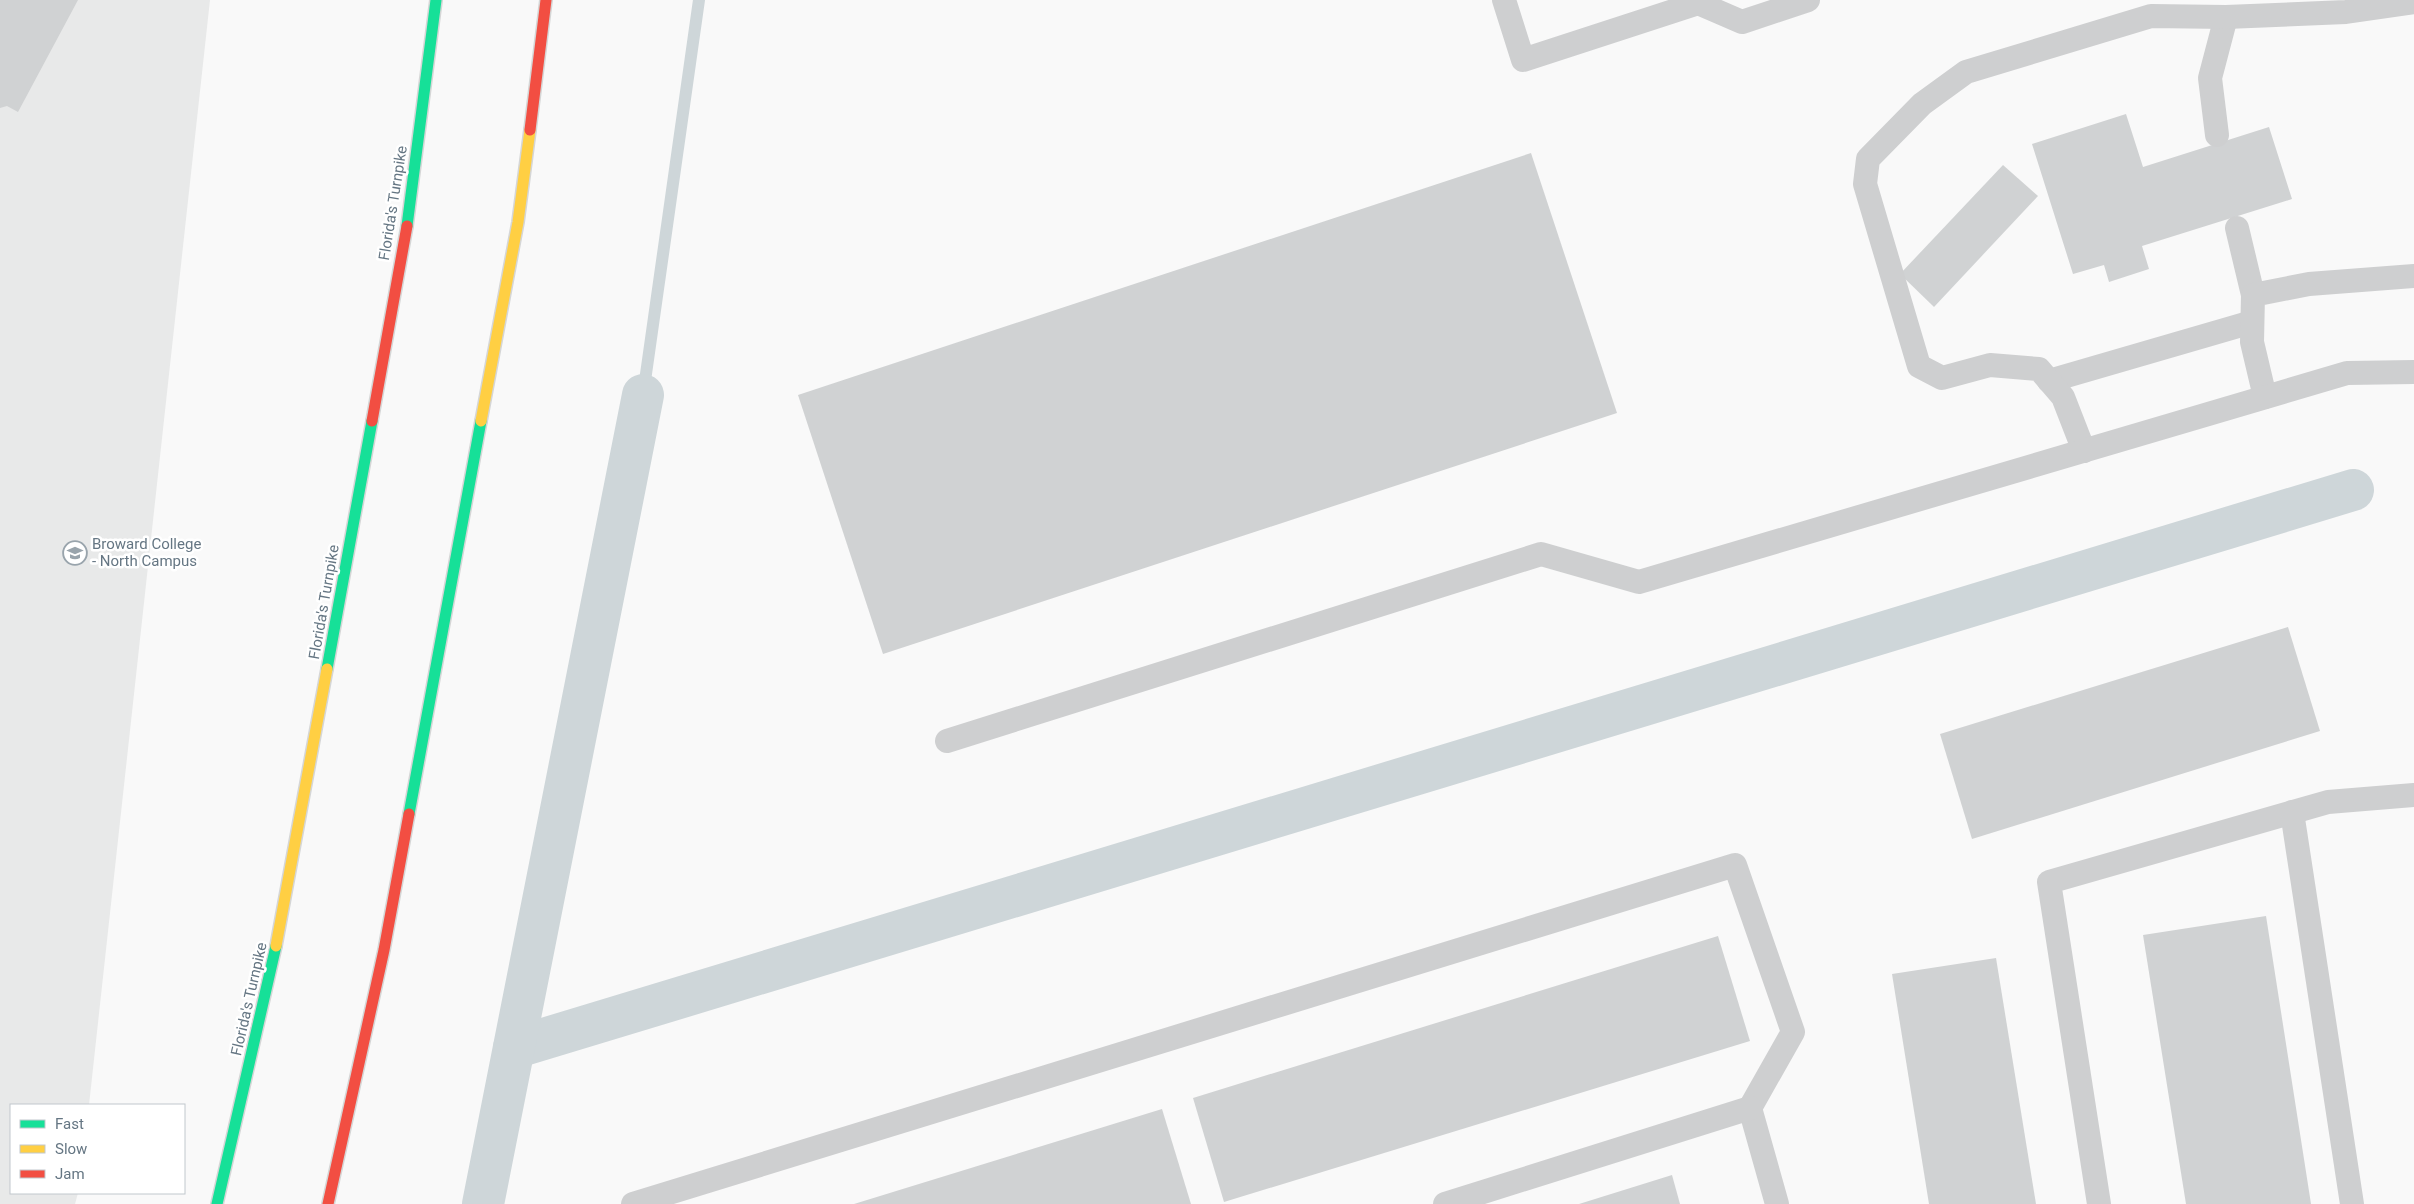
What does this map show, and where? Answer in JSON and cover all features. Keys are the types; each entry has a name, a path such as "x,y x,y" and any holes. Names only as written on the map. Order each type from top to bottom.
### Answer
{"highway":[{"name":"Florida's Turnpike","path":"217,1204 281,925 408,214 436,0"},
{"path":"328,1204 384,950 518,222 546,0"}],"lane":[{"path":"1504,0 1523,60 1698,2 1742,22 1808,0"},
{"path":"2084,451 2063,397 2039,369 1990,365 1942,378 1919,366 1864,184 1868,159 1922,104 1966,72 2151,16 2226,17 2346,12 2414,2"},
{"path":"2217,135 2210,78 2226,17"},
{"path":"2237,228 2253,294 2252,342 2265,397"},
{"path":"2253,294 2310,284 2414,276"},
{"path":"2049,381 2252,322"},
{"path":"947,741 1541,554 1639,582 2347,373 2414,372"},
{"path":"2099,1204 2049,882 2328,802 2414,795"},
{"path":"2292,812 2352,1204"},
{"path":"634,1204 1735,865 1793,1032 1750,1108 1445,1204"},
{"path":"1750,1108 1776,1204"}],"shaded area":[{"name":"Broward College - North Campus","path":"0,0 210,0 89,1104 10,1104 10,1194 78,1194 75,1204 0,1204"}],"building":[{"path":"0,0 78,0 18,112 7,106 0,108"},
{"path":"2126,114 2143,167 2269,127 2292,199 2142,246 2149,269 2109,282 2104,265 2073,274 2032,144"},
{"path":"1531,153 1617,413 883,654 798,395"},
{"path":"2003,165 2038,196 1934,307 1900,274"},
{"path":"2288,627 2320,731 1972,839 1940,734"},
{"path":"2266,916 2311,1204 2186,1204 2143,935"},
{"path":"1718,936 1750,1041 1224,1202 1193,1098"},
{"path":"1996,958 2036,1204 1929,1204 1892,974"},
{"path":"1162,1109 1191,1204 854,1204"},
{"path":"1672,1175 1680,1204 1579,1204"}],"waterway":[{"path":"643,395 699,0"},
{"path":"483,1204 643,395"},
{"path":"514,1048 2353,490"}],"traffic: fast":[{"path":"407,226 436,0"},
{"path":"327,669 372,421"},
{"path":"409,814 481,421"},
{"path":"217,1204 276,946"}],"traffic: slow":[{"path":"481,421 518,222 530,130"},
{"path":"276,946 327,669"}],"traffic: jam":[{"path":"530,130 546,0"},
{"path":"372,421 407,226"},
{"path":"328,1204 384,950 409,814"}],"place":[{"name":"Broward College - North Campus","path":"75,553"}]}
